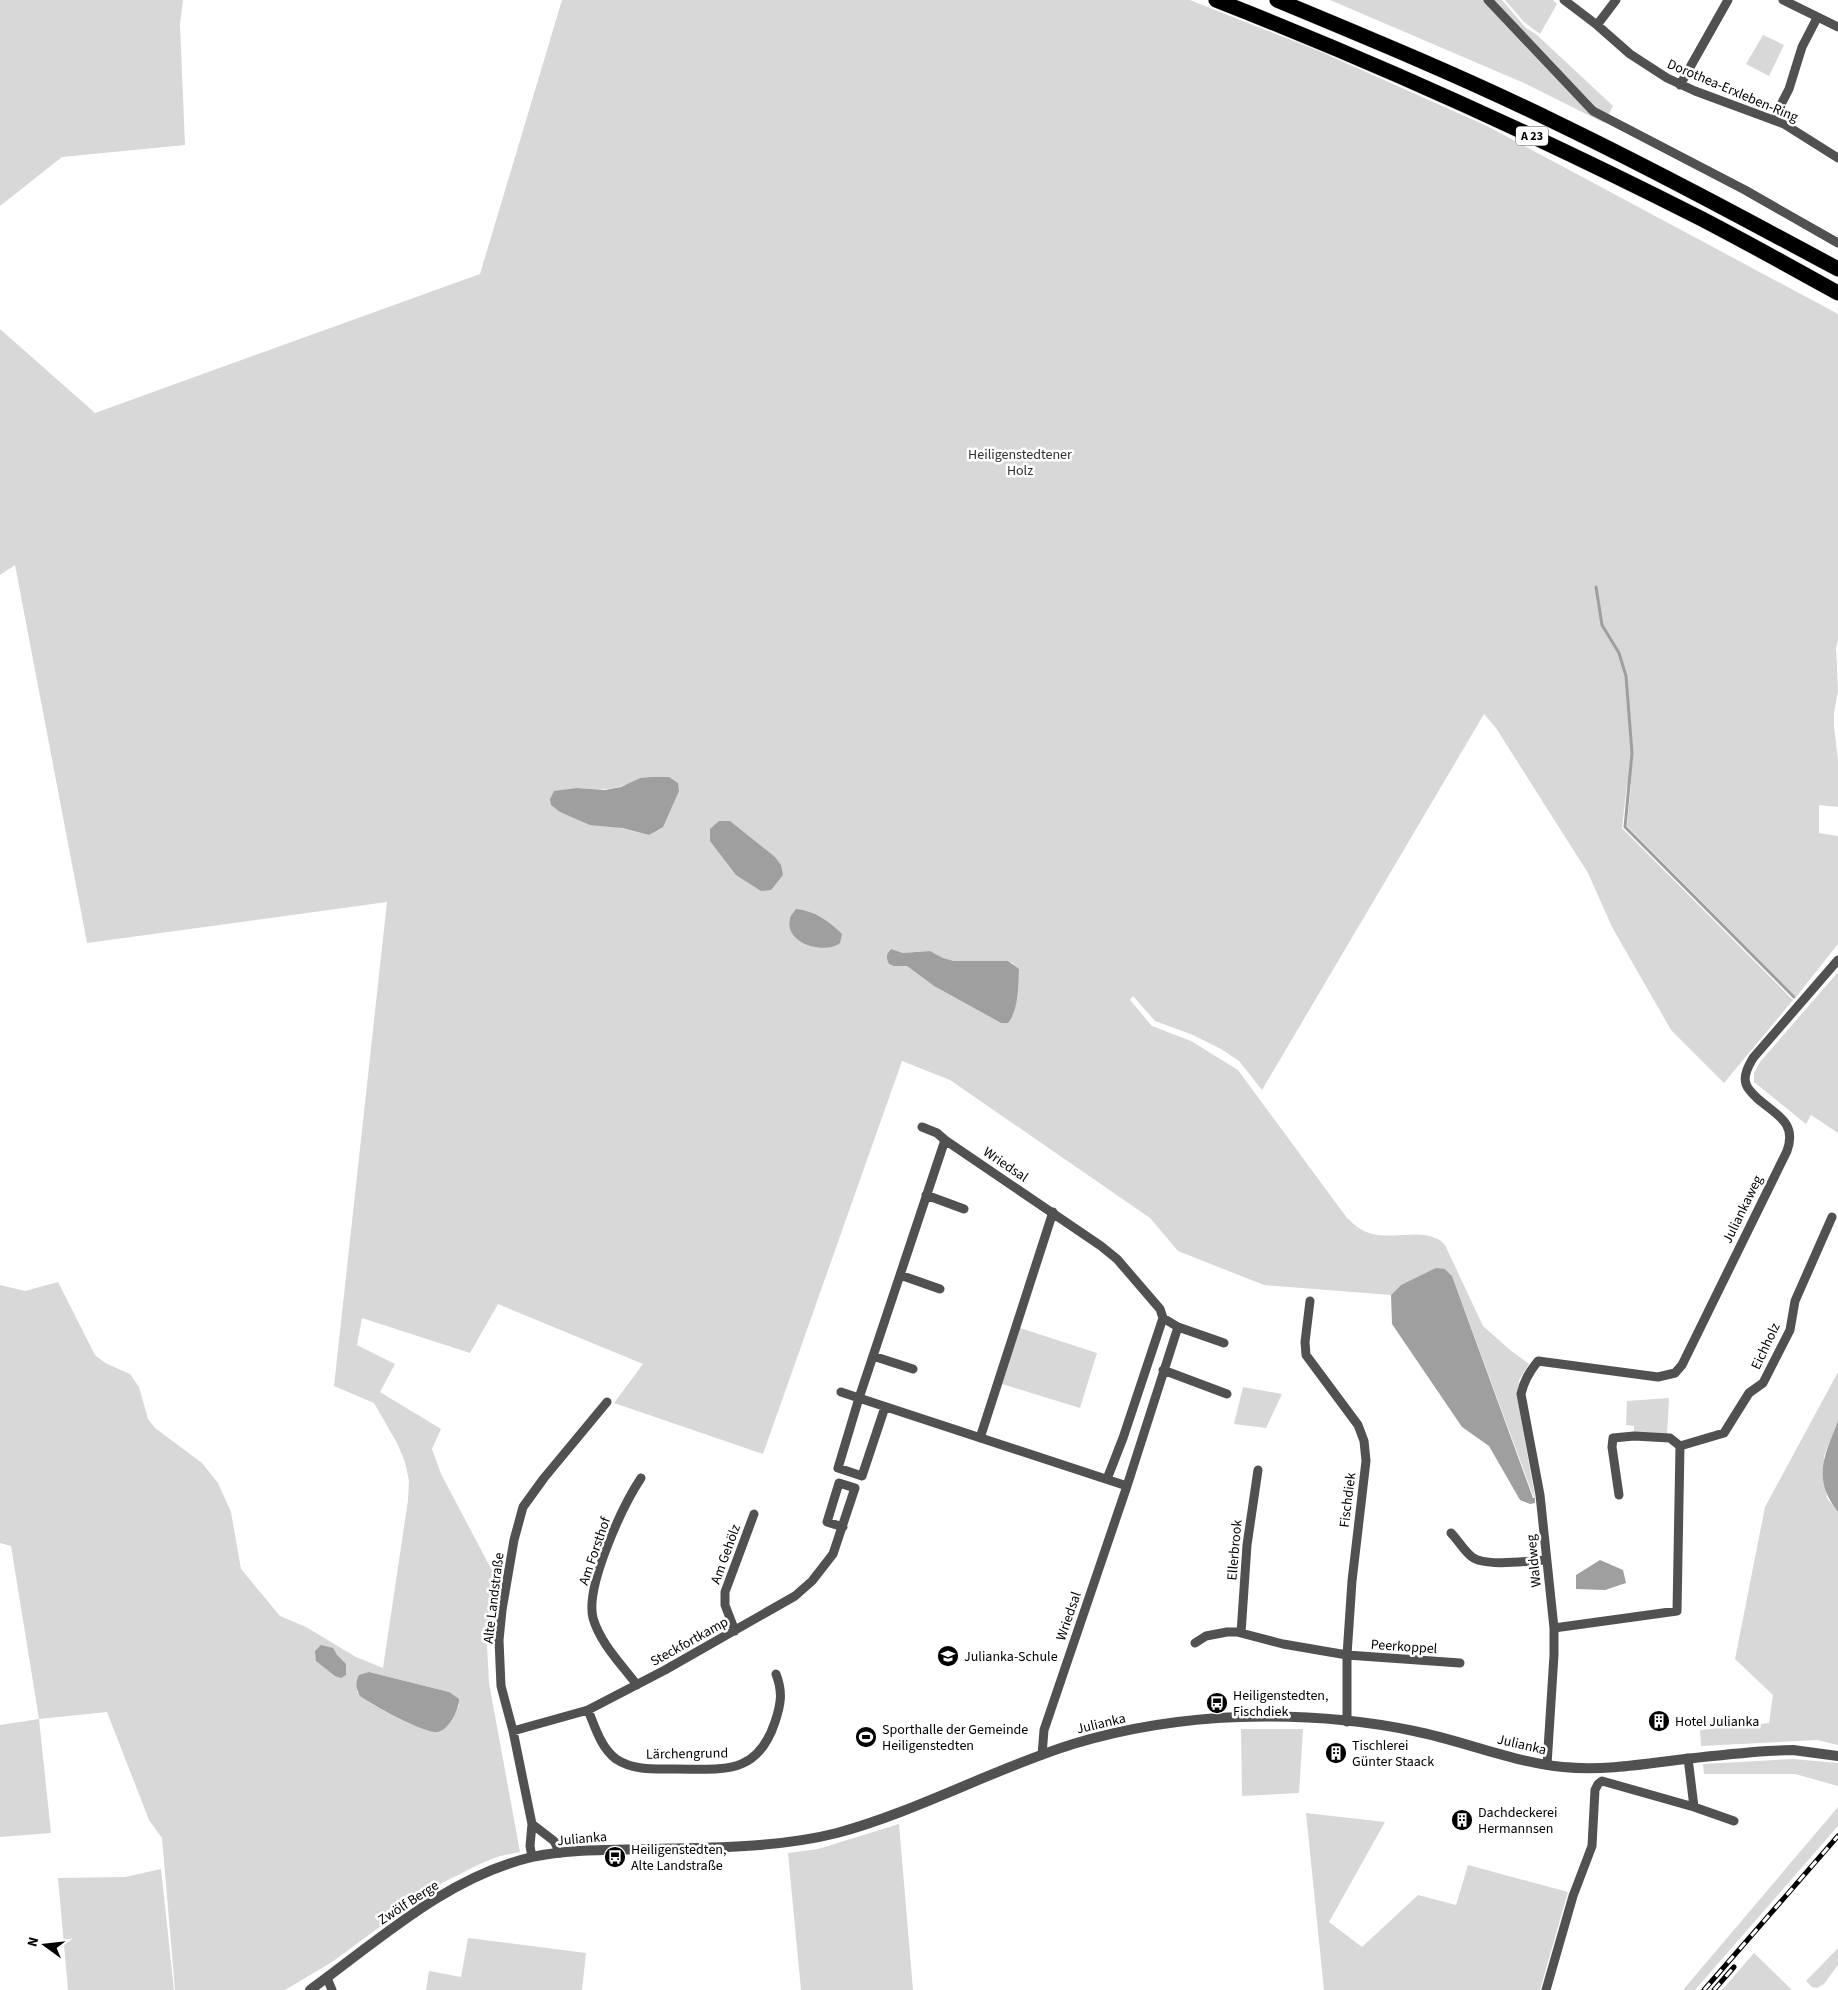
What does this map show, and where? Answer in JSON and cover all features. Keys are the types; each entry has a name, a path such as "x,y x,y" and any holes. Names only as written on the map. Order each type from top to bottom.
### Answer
{"highway":[{"name":"A 23","path":"1216,0 1394,74 1547,143 1703,220 1838,293"},
{"name":"A 23","path":"1277,0 1403,52 1556,123 1712,201 1838,269"}],"street":[{"path":"1488,0 1593,111 1737,185 1838,243"},
{"name":"Dorothea-Erxleben-Ring","path":"1564,0 1637,59 1680,84 1773,120 1796,131 1838,158"},
{"path":"1597,25 1616,0"},
{"path":"1680,84 1728,0"},
{"path":"1783,0 1838,27"},
{"path":"1773,120 1789,89 1802,47 1817,18"},
{"name":"Juliankaweg","path":"1538,1361 1658,1376 1675,1373 1682,1366 1791,1139 1789,1128 1783,1120 1750,1091 1746,1084 1747,1070 1753,1058 1838,960"},
{"name":"Wriedsal","path":"922,1127 937,1133 1053,1212 1112,1255 1160,1309 1163,1318 1178,1328 1224,1343"},
{"path":"885,1407 862,1476 838,1468 859,1398 945,1140"},
{"path":"926,1195 964,1209"},
{"path":"980,1438 1053,1212"},
{"name":"Eichholz","path":"1680,1446 1724,1433 1749,1393 1763,1383 1790,1330 1795,1301 1832,1217"},
{"path":"900,1275 940,1289"},
{"name":"Fischdiek","path":"1310,1301 1304,1342 1306,1355 1358,1425 1366,1448 1352,1581 1347,1656 1347,1722"},
{"path":"1107,1479 1123,1438 1163,1318"},
{"name":"Wriedsal","path":"1042,1755 1044,1730 1127,1486 1178,1328"},
{"path":"873,1356 913,1369"},
{"name":"Waldweg","path":"1538,1361 1529,1372 1523,1384 1521,1394 1540,1495 1554,1628 1548,1765"},
{"path":"1164,1370 1226,1394"},
{"path":"841,1392 1127,1486"},
{"name":"Alte Landstraße","path":"532,1857 530,1846 532,1824 513,1731 501,1686 499,1640 502,1610 514,1540 523,1507 544,1478 607,1402"},
{"path":"1554,1628 1677,1611 1680,1446 1670,1438 1634,1436 1613,1438 1612,1447 1619,1495"},
{"name":"Ellerbrook","path":"1241,1632 1247,1545 1258,1470"},
{"name":"Am Forsthof","path":"637,1685 599,1632 593,1617 592,1607 594,1586 609,1545 627,1500 641,1478"},
{"name":"Steckfortkamp","path":"513,1731 588,1710 735,1632 786,1602 812,1581 833,1554 843,1527 855,1488 838,1483 827,1522 843,1527"},
{"name":"Am Gehölz","path":"735,1632 725,1605 725,1592 754,1514"},
{"path":"1451,1533 1472,1558 1508,1562 1546,1560"},
{"path":"1195,1643 1206,1636 1222,1632 1241,1632 1284,1644 1347,1656"},
{"name":"Peerkoppel","path":"1347,1656 1460,1664"},
{"name":"Lärchengrund","path":"588,1710 602,1744 616,1758 633,1767 652,1769 726,1769 744,1764 759,1752 770,1738 781,1705 781,1687 776,1674"},
{"name":"Julianka","path":"532,1857 614,1849 731,1846 811,1838 870,1823 1073,1744 1133,1730 1219,1718 1304,1717 1416,1731 1548,1765 1598,1768 1688,1758 1793,1750 1838,1756"},
{"path":"1688,1758 1694,1807"},
{"path":"1546,1990 1573,1896 1592,1846 1598,1784 1602,1781 1694,1807 1734,1821"},
{"path":"532,1824 554,1841 560,1853"},
{"name":"Zwölf Berge","path":"310,1990 404,1919 437,1898 480,1876 532,1857"},
{"path":"327,1978 332,1990"}],"green space":[{"path":"0,0 183,0 180,24 185,145 62,157 0,206"},
{"name":"Heiligenstedtener Holz","path":"562,0 1190,0 1319,51 1487,126 1838,314 1838,639 1836,648 1838,691 1834,726 1838,761 1838,807 1819,805 1819,833 1838,836 1838,944 1796,997 1627,826 1631,784 1627,785 1622,828 1793,1000 1724,1083 1671,1030 1612,927 1588,873 1496,728 1484,714 1262,1090 1239,1061 1221,1049 1193,1035 1155,1021 1133,996 1130,1000 1152,1026 1191,1041 1238,1070 1347,1218 1356,1226 1368,1233 1377,1235 1427,1235 1438,1239 1445,1245 1483,1326 1529,1364 1519,1380 1517,1396 1535,1498 1452,1276 1445,1269 1401,1285 1391,1295 1264,1285 1178,1251 1150,1218 950,1080 902,1061 763,1454 614,1403 643,1364 498,1304 470,1353 362,1318 357,1345 395,1364 380,1392 441,1429 432,1449 441,1474 497,1580 487,1646 489,1683 520,1852 484,1862 444,1882 332,1962 285,1990 175,1990 162,1838 149,1820 107,1712 39,1719 11,1546 0,1543 0,1285 25,1291 58,1282 95,1355 105,1363 130,1374 139,1387 148,1419 155,1428 202,1463 218,1483 231,1512 241,1569 280,1616 306,1627 356,1657 383,1668 408,1500 409,1481 405,1462 397,1443 374,1403 334,1386 387,902 87,943 15,565 0,575 0,329 95,413 480,274","holes":["640,778 649,835 560,812 577,788 610,789","891,949 903,953 930,951 954,961 1008,961 1014,964 1001,1023 934,986 907,966 894,966 888,952","369,1672 449,1692 459,1705 447,1726 435,1731 426,1729 393,1716 369,1702 357,1692 357,1680"]},
{"path":"1330,0 1502,0 1526,28 1537,35 1613,106 1604,123 1524,83"},
{"path":"1505,0 1553,0 1557,4 1540,34 1524,22"},
{"path":"1763,35 1784,45 1769,76 1746,64"},
{"path":"1838,972 1838,1133 1811,1115 1806,1124 1754,1082 1754,1073 1760,1062"},
{"path":"1020,1328 1097,1353 1080,1408 1002,1384"},
{"path":"1838,1372 1838,1421 1824,1456 1827,1498 1838,1512 1838,1745 1817,1740 1701,1746 1700,1730 1769,1723 1773,1695 1735,1659 1765,1507"},
{"path":"1243,1387 1282,1394 1266,1428 1234,1424"},
{"path":"1669,1398 1667,1435 1634,1433 1634,1426 1626,1425 1627,1401"},
{"path":"39,1719 51,1833 0,1837 0,1725"},
{"path":"1241,1729 1303,1729 1299,1793 1242,1796"},
{"path":"1793,1759 1838,1763 1838,1786 1795,1774 1704,1774 1703,1764"},
{"path":"1838,1807 1838,1826 1695,1990 1683,1990"},
{"path":"1306,1813 1385,1822 1329,1922 1362,1947 1418,1895 1456,1905 1468,1865 1568,1892 1540,1990 1324,1990"},
{"path":"899,1824 913,1990 801,1990 788,1853 818,1849"},
{"path":"161,1869 174,1990 68,1990 58,1878 125,1877"},
{"path":"468,1938 586,1953 582,1990 426,1990 429,1971 461,1977"},
{"path":"1838,1948 1838,1965 1824,1984 1817,1988 1812,1987 1806,1981"},
{"path":"1754,1953 1792,1990 1722,1990"}],"shaded area":[{"path":"669,777 678,783 679,791 663,827 649,835 622,828 590,825 560,812 551,805 550,799 554,791 577,788 605,790 621,787 640,778"},
{"path":"719,821 730,821 775,857 781,865 783,875 771,890 761,891 736,875 710,841 710,829"},
{"path":"796,909 815,914 832,925 842,934 840,943 825,948 807,945 799,941 793,935 790,928 790,918"},
{"path":"891,949 903,953 930,951 954,961 1008,961 1019,969 1017,997 1012,1017 1008,1023 1001,1023 934,986 907,966 889,964 887,956"},
{"path":"1436,1268 1445,1269 1452,1276 1533,1498 1535,1498 1535,1503 1530,1504 1520,1500 1489,1446 1462,1427 1392,1324 1391,1295 1401,1285"},
{"path":"1838,1421 1838,1512 1825,1488 1823,1467 1828,1446"},
{"path":"1600,1560 1623,1570 1626,1583 1605,1590 1576,1589 1576,1575"},
{"path":"321,1645 333,1648 346,1664 346,1675 341,1678 335,1676 316,1661 315,1651"},
{"path":"369,1672 449,1692 459,1699 455,1715 444,1729 435,1732 396,1717 360,1696 356,1686 359,1675"}],"waterway":[{"path":"1596,587 1602,625 1619,653 1626,676 1632,753 1625,827 1794,997"}],"railway":[{"path":"1704,1990 1838,1836"},
{"path":"1714,1990 1734,1967"}],"place":[{"name":"Julianka-Schule","path":"948,1656"},
{"name":"Heiligenstedten, Fischdiek","path":"1217,1703"},
{"name":"Hotel Julianka","path":"1659,1721"},
{"name":"Sporthalle der Gemeinde Heiligenstedten","path":"866,1737"},
{"name":"Tischlerei Günter Staack","path":"1336,1753"},
{"name":"Dachdeckerei Hermannsen","path":"1462,1820"},
{"name":"Heiligenstedten, Alte Landstraße","path":"615,1857"}]}
